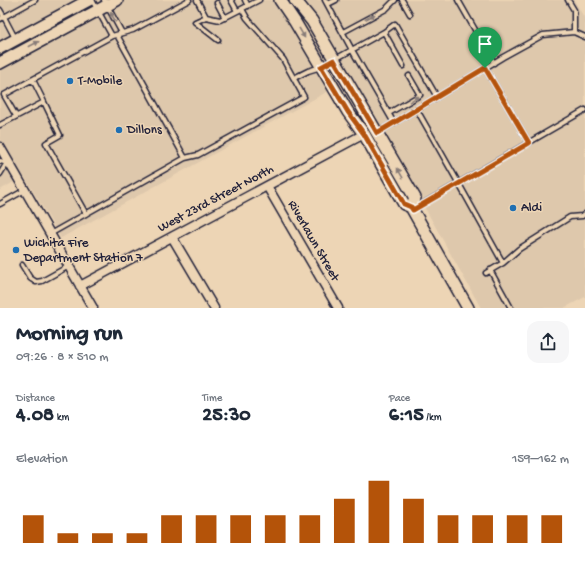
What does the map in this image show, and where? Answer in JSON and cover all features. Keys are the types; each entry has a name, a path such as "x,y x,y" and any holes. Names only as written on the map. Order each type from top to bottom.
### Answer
{"main road":[{"path":"0,48 90,0"},
{"path":"0,63 103,5 117,0"},
{"path":"280,0 295,22 348,112 364,134 404,204 412,208 468,308"},
{"path":"298,1 312,22 415,198 412,208"}],"street":[{"name":"West 23rd Street North","path":"80,286 364,134"},
{"path":"0,147 4,161 25,190 93,308"},
{"name":"Riverlawn Street","path":"267,186 338,308"},
{"path":"172,237 214,308"}],"lane":[{"path":"2,18 25,2 35,0"},
{"path":"90,0 103,5 120,34 185,158"},
{"path":"16,116 4,95 112,36 133,30 189,0"},
{"path":"197,0 206,17"},
{"path":"231,0 237,11"},
{"path":"245,0 248,6"},
{"path":"218,40 195,22 206,17 220,20 259,0"},
{"path":"336,0 327,2 352,50 394,123"},
{"path":"343,32 386,9 391,2 395,0"},
{"path":"402,0 410,14"},
{"path":"458,0 494,63"},
{"path":"568,0 574,10 574,32"},
{"path":"217,3 225,18"},
{"path":"103,5 112,36"},
{"path":"50,234 185,158 198,155 304,97 283,59 242,9"},
{"path":"0,10 2,18 16,40"},
{"path":"294,78 308,71 321,67 384,32 395,24 437,97"},
{"path":"384,32 403,66"},
{"path":"377,133 543,35 574,32 585,37"},
{"path":"485,68 529,143"},
{"path":"389,113 420,95 409,76"},
{"path":"33,80 60,135 46,143 86,214"},
{"path":"0,125 44,102"},
{"path":"417,110 503,263"},
{"path":"412,208 459,184 585,110"},
{"path":"0,174 4,161"},
{"path":"0,204 25,190"},
{"path":"511,308 488,271 503,263 519,249 570,217 582,216 585,214"},
{"path":"22,265 30,278 36,282 42,281 69,266"}],"shaded area":[{"path":"0,0 574,0 585,19 585,297 564,308 481,308 352,78 61,238 24,176 0,190"}],"place":[{"name":"T-Mobile","path":"70,81"},
{"name":"Dillons","path":"119,130"},
{"name":"Aldi","path":"513,208"},
{"name":"Wichita Fire Department Station 7","path":"16,250"}],"route":[{"path":"334,60 377,133 485,68 529,143 413,210 411,207 404,204 364,134 348,112 321,67 334,60"}]}
